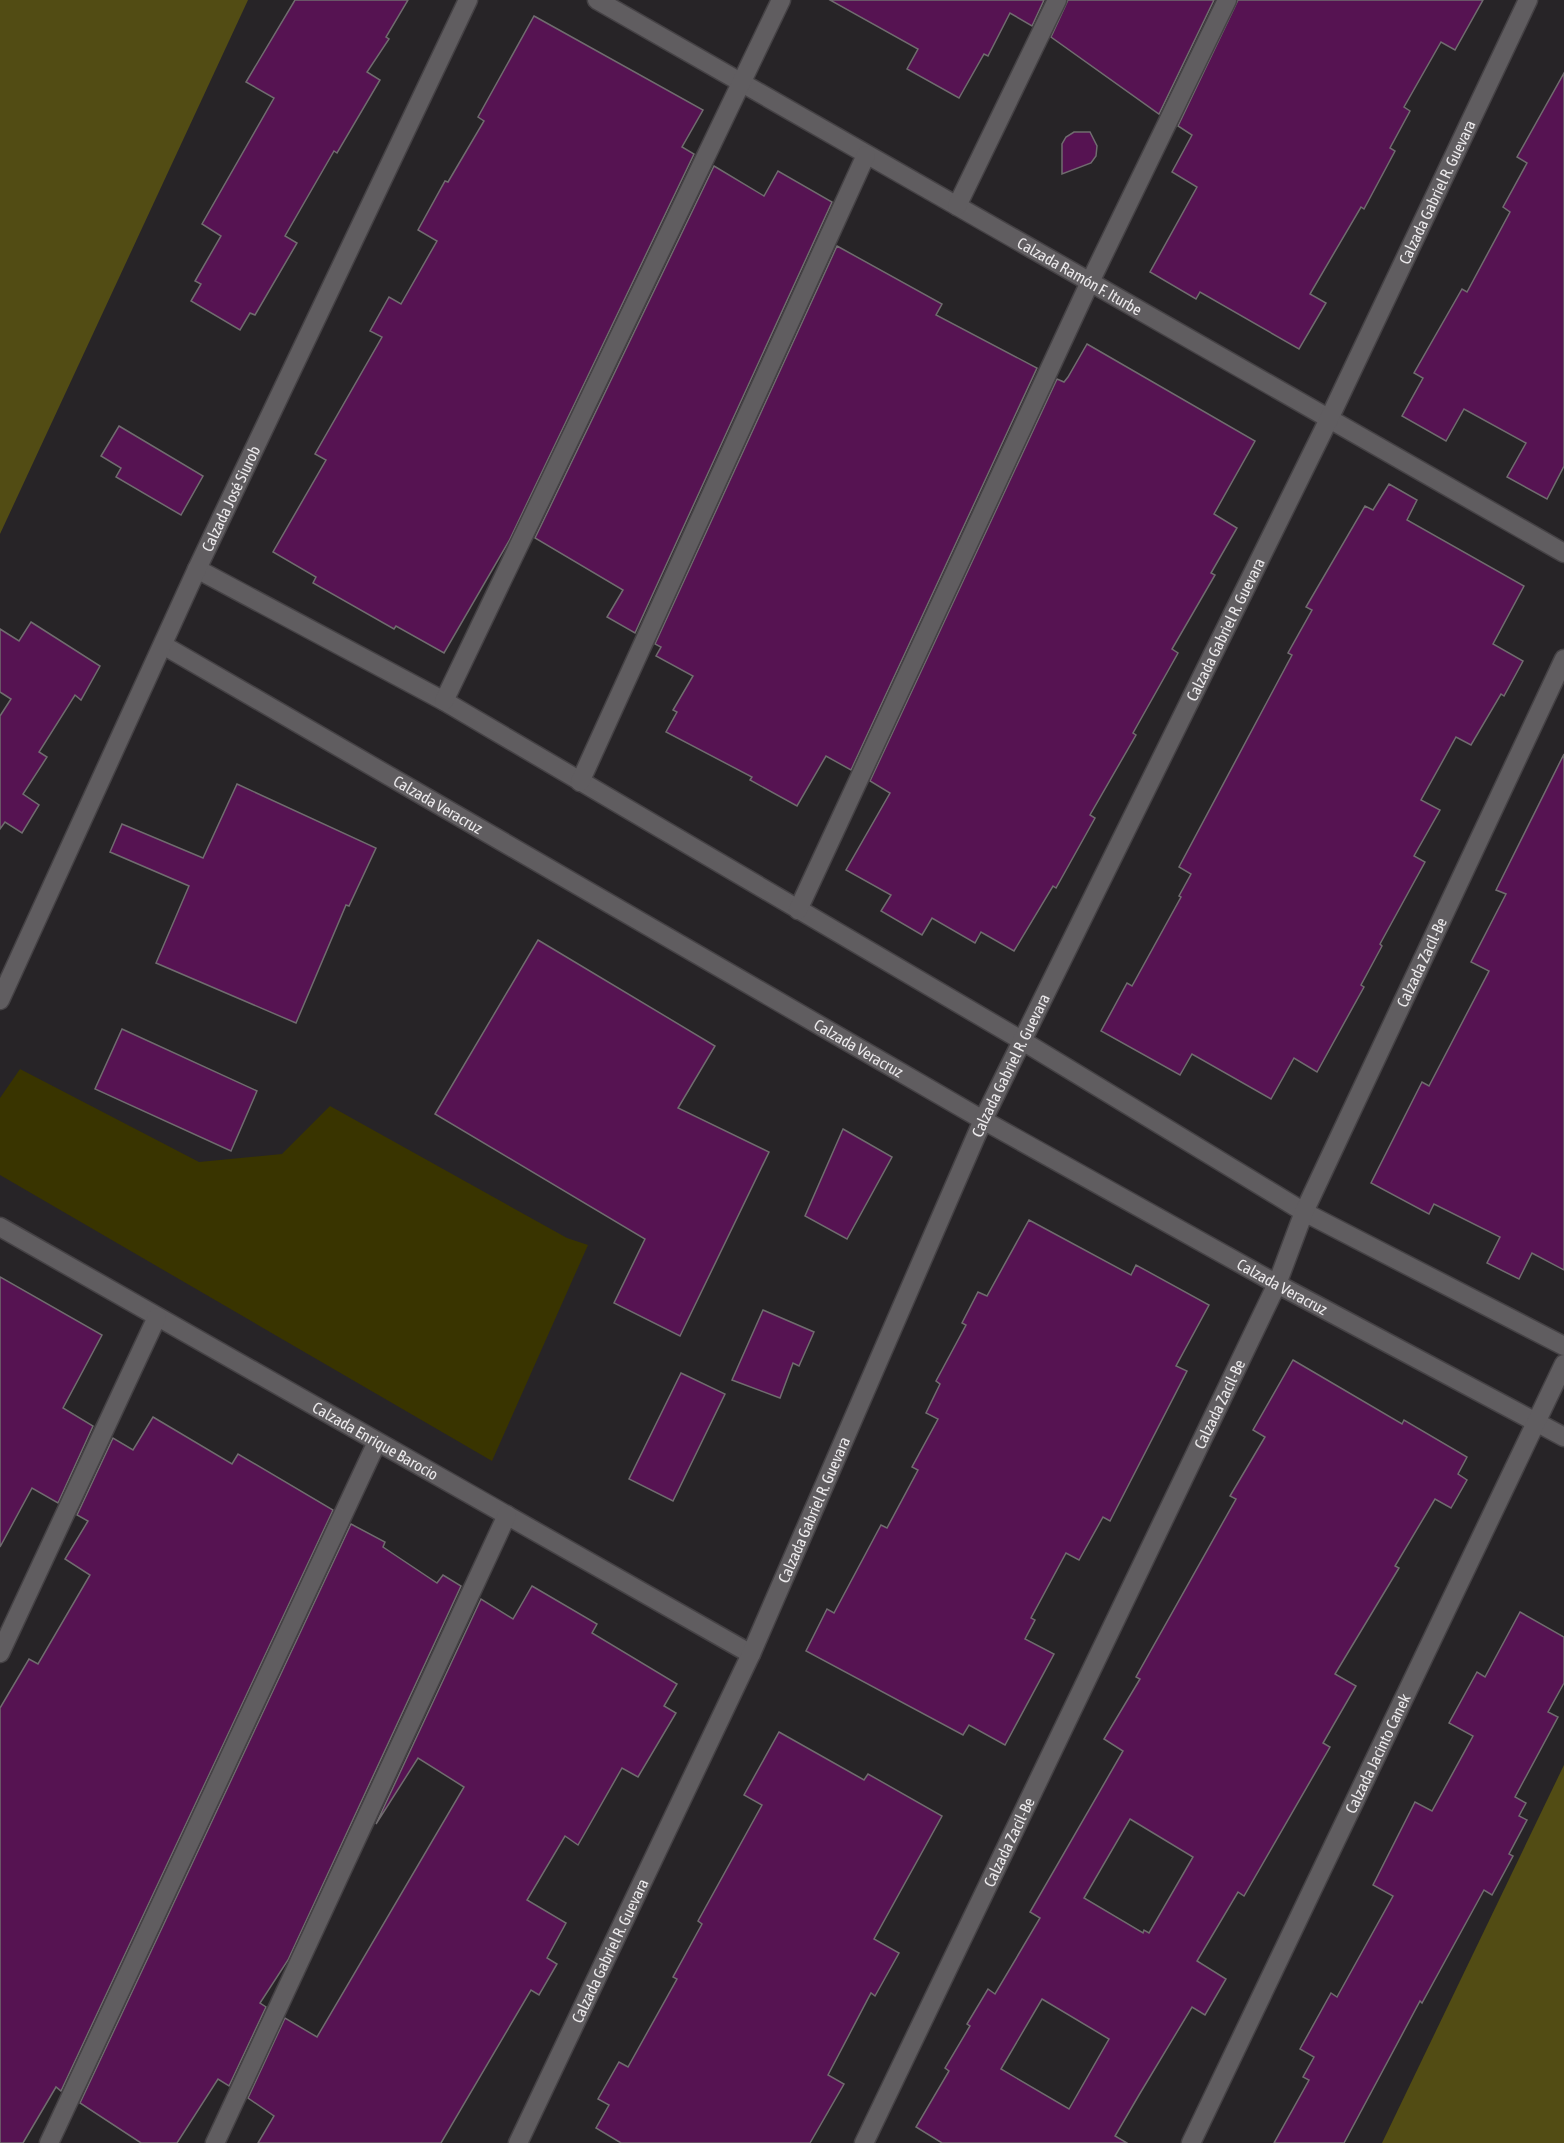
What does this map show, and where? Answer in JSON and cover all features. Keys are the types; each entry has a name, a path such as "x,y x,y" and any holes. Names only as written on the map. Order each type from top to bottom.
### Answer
{"street":[{"name":"Calzada José Siurob","path":"0,1000 197,569 468,0"},
{"name":"Calzada Ramón F. Iturbe","path":"597,0 1564,553"},
{"path":"444,701 781,0"},
{"path":"957,206 1058,0"},
{"path":"798,910 1090,282 1227,0"},
{"name":"Calzada Gabriel R. Guevara","path":"518,2143 751,1654 983,1120 1329,419 1528,0"},
{"path":"580,782 867,155"},
{"path":"197,569 444,701 1021,1040 1304,1212 1564,1346"},
{"name":"Calzada Veracruz","path":"163,645 983,1120 1277,1284 1564,1437"},
{"name":"Calzada Zacil-Be","path":"864,2143 1277,1284 1304,1212 1564,659"},
{"name":"Calzada Enrique Barocio","path":"0,1227 751,1654"},
{"path":"0,1653 157,1317"},
{"name":"Calzada Jacinto Canek","path":"1191,2143 1564,1364"},
{"path":"49,2143 377,1442"},
{"path":"215,2143 507,1515"}],"shaded area":[{"path":"0,0 248,0 0,534"},
{"path":"20,1069 199,1162 282,1154 330,1106 567,1238 588,1245 492,1461 0,1175 0,1098"},
{"path":"1564,1765 1564,2143 1382,2143"}],"building":[{"path":"295,0 408,0 386,37 389,39 367,72 380,80 337,153 334,151 285,236 297,243 255,315 250,313 240,330 191,301 201,284 195,281 221,236 202,224 274,98 246,82"},
{"path":"830,0 1044,0 1032,26 1010,13 988,56 984,54 959,98 907,69 918,49"},
{"path":"1068,0 1214,0 1159,114 1051,37"},
{"path":"1238,0 1483,0 1455,50 1441,42 1404,107 1410,111 1390,148 1395,151 1364,209 1361,207 1310,294 1326,303 1299,349 1200,292 1196,299 1150,272 1197,187 1172,172 1192,135 1178,126"},
{"path":"534,16 703,110 682,147 694,154 509,541 444,653 396,626 394,629 313,583 316,577 273,552 326,460 315,454 382,337 370,331 389,297 401,304 437,241 418,230 445,181 448,182 484,121 478,117"},
{"path":"1564,73 1564,466 1547,499 1507,477 1526,443 1464,409 1446,441 1402,416 1423,378 1414,373 1462,289 1467,292 1510,212 1503,207 1527,163 1517,157"},
{"path":"1074,132 1090,132 1097,146 1096,156 1091,163 1062,174 1062,144 1066,137"},
{"path":"714,166 764,196 778,171 832,202 635,633 607,617 623,590 535,538"},
{"path":"837,246 942,304 936,315 1037,368 851,770 826,756 797,806 750,780 752,777 666,732 677,712 673,710 693,676 656,656 661,647 655,644"},
{"path":"1087,344 1255,441 1214,514 1237,528 1211,573 1215,575 1172,649 1178,653 1133,733 1136,735 1090,815 1095,818 1056,888 1053,886 1014,951 981,932 975,943 932,918 922,935 881,911 891,895 846,870 890,793 870,781 1057,379 1064,382"},
{"path":"119,426 203,476 181,515 116,477 121,468 101,456"},
{"path":"1389,484 1417,500 1407,520 1524,586 1493,644 1523,661 1504,696 1501,694 1471,745 1456,737 1421,800 1440,810 1414,856 1425,862 1380,944 1382,946 1361,985 1364,987 1317,1072 1294,1058 1271,1099 1192,1054 1180,1075 1101,1031 1127,983 1132,986 1181,897 1179,896 1191,874 1179,867 1292,655 1288,653 1312,610 1306,607 1365,506 1373,510"},
{"path":"31,622 100,666 81,700 75,695 39,752 47,757 23,794 39,805 22,833 5,822 0,829 0,716 11,699 0,692 0,629 19,641"},
{"path":"1564,754 1564,1270 1532,1253 1519,1279 1487,1263 1500,1237 1434,1204 1429,1214 1371,1183 1422,1082 1429,1086 1489,971 1471,962 1506,894 1496,890"},
{"path":"237,784 376,848 349,906 346,905 296,1023 156,963 189,886 110,852 122,824 203,858"},
{"path":"538,940 715,1046 678,1108 769,1152 680,1336 614,1303 645,1239 435,1114"},
{"path":"122,1029 257,1091 231,1151 95,1089"},
{"path":"843,1129 892,1157 847,1239 805,1216"},
{"path":"1029,1220 1131,1275 1136,1265 1209,1305 1176,1366 1187,1371 1110,1521 1103,1517 1079,1560 1066,1553 1031,1618 1035,1620 1025,1639 1054,1654 1005,1745 969,1725 963,1735 806,1651 827,1609 834,1613 881,1525 887,1528 918,1470 912,1467 938,1419 926,1413 940,1384 936,1381 966,1325 962,1323 978,1292 987,1296"},
{"path":"0,1277 102,1335 63,1408 93,1426 58,1503 32,1488 0,1547"},
{"path":"763,1310 814,1332 799,1366 793,1363 780,1398 732,1380"},
{"path":"1293,1360 1402,1424 1404,1420 1467,1457 1458,1474 1467,1480 1451,1508 1435,1499 1395,1566 1399,1568 1335,1674 1356,1686 1323,1743 1330,1747 1244,1896 1238,1892 1197,1961 1226,1979 1205,2015 1192,2007 1115,2136 1127,2143 942,2143 916,2127 949,2071 945,2068 970,2026 967,2024 988,1989 995,1994 1040,1918 1030,1912 1123,1751 1104,1739 1140,1679 1136,1677 1236,1499 1230,1496 1265,1437 1253,1430","holes":["1130,1819 1193,1857 1149,1933 1144,1930 1143,1933 1084,1898","1042,1999 1109,2039 1069,2109 1001,2069"]},
{"path":"681,1373 725,1394 673,1501 629,1479"},
{"path":"153,1417 232,1464 238,1454 333,1510 61,2091 56,2087 23,2143 0,2143 0,1708 29,1659 38,1664 90,1575 65,1559 88,1521 77,1515 113,1438 133,1450"},
{"path":"351,1524 385,1542 383,1547 437,1583 443,1575 461,1586 288,1960 260,2003 266,2007 229,2086 218,2079 177,2143 141,2143 80,2103"},
{"path":"532,1586 597,1624 592,1633 677,1684 664,1706 676,1713 638,1777 622,1768 578,1845 565,1836 527,1900 566,1923 547,1958 557,1964 539,1995 531,1990 441,2143 258,2143 274,2116 248,2098 285,2018 317,2037 464,1787 418,1758 376,1824 481,1599 513,1619"},
{"path":"1520,1612 1564,1637 1564,1683 1548,1712 1558,1717 1515,1797 1526,1803 1519,1816 1527,1820 1509,1854 1513,1856 1492,1895 1484,1890 1422,2003 1420,2001 1344,2143 1274,2143 1309,2080 1303,2077 1314,2057 1300,2049 1331,1993 1337,1997 1393,1896 1373,1885 1415,1802 1432,1811 1473,1736 1449,1723 1477,1672 1485,1677"},
{"path":"779,1732 864,1780 868,1774 942,1816 874,1939 899,1953 875,1996 871,1993 828,2075 844,2084 810,2143 621,2143 596,2128 609,2105 598,2099 619,2062 628,2067 677,1979 673,1977 702,1924 698,1921 762,1805 744,1795"}]}
